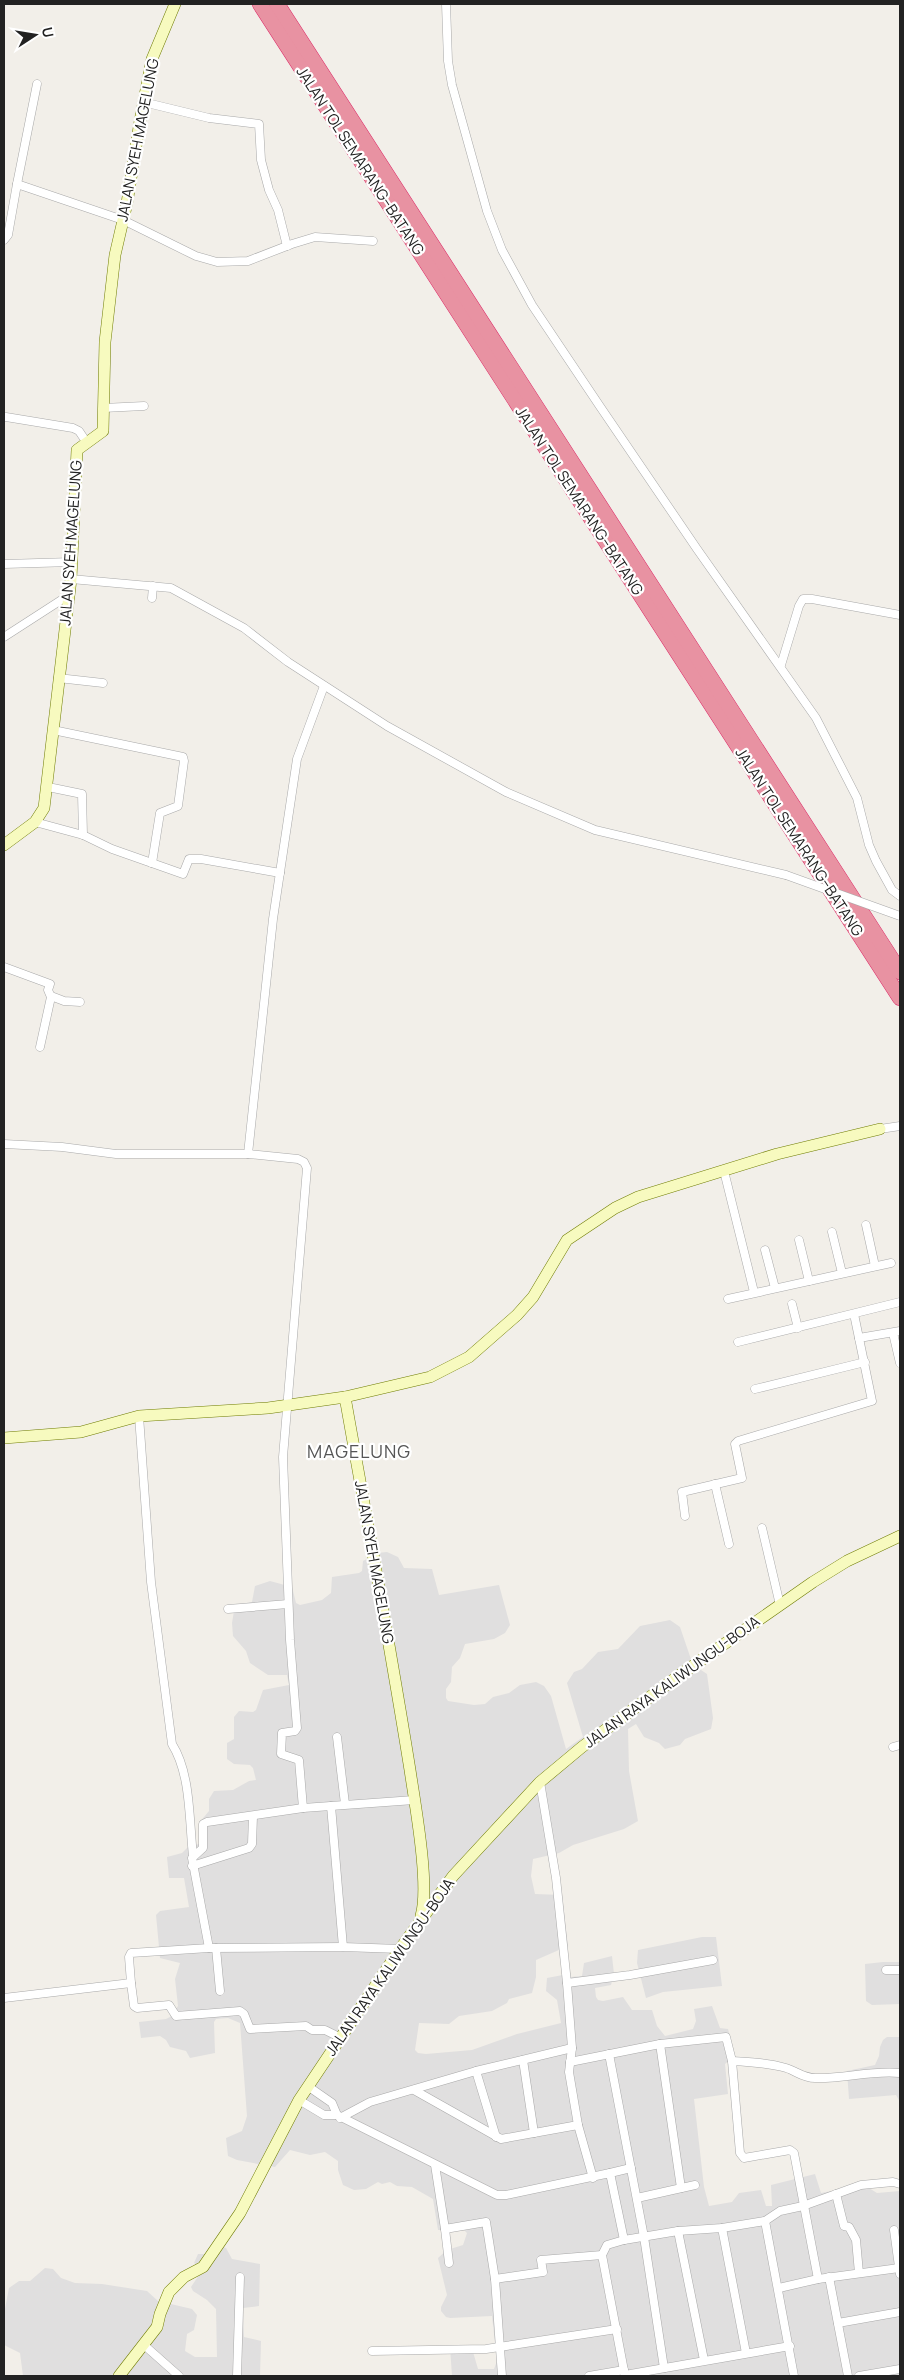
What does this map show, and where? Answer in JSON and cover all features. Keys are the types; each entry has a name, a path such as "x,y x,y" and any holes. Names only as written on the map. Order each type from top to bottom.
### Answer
{"highway":[{"name":"JALAN TOL SEMARANG–BATANG","path":"260,4 900,998"},
{"name":"JALAN TOL SEMARANG–BATANG","path":"278,4 900,972"}],"street":[{"name":"JALAN SYEH MAGELUNG","path":"4,845 35,822 44,808 48,787 52,730 71,579 77,450 102,434 105,342 111,278 130,187 143,102 152,59 174,4"},
{"path":"446,4 448,61 452,85 487,211 502,250 532,305 599,405 697,549 781,665 827,735 857,798 872,852 892,890 900,896"},
{"path":"4,240 8,235 37,84"},
{"path":"143,102 209,118 259,124 261,160 269,190 278,210 287,246"},
{"path":"17,184 123,220 196,256 217,262 248,261 287,246 315,238 373,241"},
{"path":"103,408 144,406"},
{"path":"4,407 5,418 73,428 79,432 87,443"},
{"path":"4,564 72,562"},
{"path":"71,579 175,589 223,615 324,686 387,726 475,776 595,830 786,875 900,916"},
{"path":"152,598 153,586"},
{"path":"4,637 69,594"},
{"path":"781,665 799,606 803,599 900,615"},
{"path":"58,678 103,683"},
{"path":"248,1154 280,874 297,759 324,686"},
{"path":"52,730 183,757 178,805 160,813 152,863"},
{"path":"48,787 82,795 83,835"},
{"path":"35,822 83,835 112,850 184,874 189,859 201,859 280,874"},
{"path":"4,967 48,982 51,996 40,1047"},
{"path":"51,996 64,1001 80,1002"},
{"path":"4,1438 81,1432 139,1416 289,1405 345,1397 430,1377 462,1361 483,1347 533,1297 567,1240 610,1210 638,1197 777,1154 880,1129 900,1126"},
{"path":"4,1144 62,1147 116,1154 248,1154 298,1158 304,1162 307,1168 289,1405 283,1457 288,1604 297,1728 295,1731 282,1734 281,1754 299,1760 303,1808"},
{"path":"724,1171 754,1292"},
{"path":"866,1225 875,1266"},
{"path":"832,1232 842,1274"},
{"path":"799,1240 809,1281"},
{"path":"765,1250 775,1288"},
{"path":"728,1299 891,1263"},
{"path":"738,1342 900,1302"},
{"path":"792,1304 798,1328"},
{"path":"685,1516 682,1492 742,1478 735,1444 738,1441 872,1401 854,1314"},
{"path":"859,1338 897,1332 900,1363"},
{"path":"755,1389 865,1362"},
{"name":"JALAN SYEH MAGELUNG","path":"345,1397 414,1800 422,1878 423,1910 419,1921"},
{"path":"139,1416 151,1582 172,1744 180,1756 185,1781 193,1856 192,1866 212,1948 220,1991"},
{"path":"715,1484 729,1544"},
{"path":"762,1528 780,1605"},
{"name":"JALAN RAYA KALIWUNGU-BOJA","path":"119,2376 158,2327 160,2314 169,2292 184,2277 203,2267 240,2213 299,2100 419,1921 453,1876 540,1782 588,1742 676,1677 694,1666 718,1646 847,1561 900,1536"},
{"path":"228,1609 288,1604"},
{"path":"338,1737 345,1804"},
{"path":"540,1782 556,1878 567,1983 572,2048 569,2072 578,2124 593,2178"},
{"path":"193,1856 203,1848 203,1824 205,1823 303,1808 414,1800"},
{"path":"331,1806 343,1947"},
{"path":"192,1866 250,1848 252,1844 253,1816"},
{"path":"341,2038 325,2030 312,2030 306,2026 250,2029 244,2014 240,2011 176,2016 170,2005 137,2008 134,2006 129,1957 131,1953 212,1948 343,1947 400,1949"},
{"path":"567,1983 630,1975 713,1960"},
{"path":"886,1970 900,1970"},
{"path":"4,1998 131,1983"},
{"path":"570,2062 660,2044 725,2036 732,2061 739,2149 742,2157 792,2151 812,2240 818,2279"},
{"path":"660,2044 681,2188"},
{"path":"338,2116 370,2102 476,2071 572,2048"},
{"path":"609,2054 644,2237 664,2368"},
{"path":"523,2060 534,2133"},
{"path":"732,2061 758,2062 815,2078 881,2071 900,2072"},
{"path":"476,2071 496,2137"},
{"path":"309,2087 332,2103 338,2116"},
{"path":"414,2090 496,2137 503,2139 578,2124"},
{"path":"299,2100 324,2114 338,2116 435,2165 501,2195 593,2178 631,2168"},
{"path":"435,2165 449,2263"},
{"path":"610,2174 624,2240"},
{"path":"625,2374 602,2255 607,2245 624,2240 678,2231 722,2228 765,2221 780,2211 803,2206 864,2185 893,2182 900,2184"},
{"path":"637,2198 694,2185"},
{"path":"836,2194 844,2226 849,2227 856,2240 859,2273"},
{"path":"765,2221 790,2346 794,2376"},
{"path":"445,2229 486,2222 495,2279 502,2376"},
{"path":"722,2228 746,2354"},
{"path":"779,2288 829,2277 900,2271 894,2230"},
{"path":"678,2231 704,2360"},
{"path":"495,2279 543,2272 541,2260 602,2255"},
{"path":"237,2376 240,2277"},
{"path":"829,2277 848,2376"},
{"path":"838,2323 900,2312"},
{"path":"372,2351 476,2350 617,2329"},
{"path":"144,2344 179,2376"},
{"path":"589,2376 625,2374 790,2346"},
{"path":"859,2376 900,2369"}],"shaded area":[{"path":"387,1552 398,1557 404,1568 432,1569 439,1595 499,1585 510,1625 505,1633 494,1639 465,1644 460,1658 452,1667 451,1682 446,1689 448,1701 474,1705 485,1704 493,1697 509,1693 520,1685 536,1682 544,1686 551,1696 566,1749 583,1737 567,1683 574,1672 582,1669 598,1652 618,1649 640,1626 670,1620 680,1627 695,1671 701,1670 707,1674 713,1718 711,1729 685,1739 680,1745 665,1749 659,1743 644,1737 636,1724 628,1729 629,1771 638,1821 624,1829 573,1845 559,1853 533,1859 531,1876 535,1894 562,1895 568,1946 536,1960 536,1977 532,1993 509,1999 507,2003 492,2011 459,2016 449,2024 419,2023 415,2050 418,2053 426,2054 472,2050 517,2034 561,2023 557,2000 546,1991 547,1978 568,1974 570,1977 582,1976 584,1963 612,1956 614,1974 611,1985 595,1988 596,1997 598,2000 603,2001 623,1997 632,2010 652,2010 657,2026 665,2036 693,2029 696,2021 694,2009 712,2006 720,2028 728,2029 735,2055 725,2064 728,2094 694,2099 704,2187 709,2206 732,2202 739,2193 761,2190 766,2206 772,2206 771,2185 815,2174 821,2193 849,2188 869,2188 877,2193 900,2191 900,2376 452,2376 450,2347 471,2345 478,2369 494,2369 497,2361 492,2316 450,2318 446,2317 441,2311 447,2295 438,2258 447,2250 463,2245 467,2233 464,2230 438,2230 433,2199 412,2187 397,2186 390,2182 382,2184 378,2182 366,2189 354,2190 343,2185 338,2170 338,2161 325,2152 310,2155 290,2150 275,2167 237,2160 228,2156 226,2138 242,2131 247,2116 240,2023 228,2018 216,2019 214,2022 215,2053 190,2058 186,2051 170,2047 166,2040 160,2036 141,2038 139,2022 166,2019 170,2017 178,2006 175,1979 180,1963 160,1958 156,1915 160,1911 189,1907 184,1878 169,1878 167,1857 182,1853 188,1847 199,1844 199,1823 209,1811 209,1799 214,1791 233,1790 249,1781 256,1780 253,1768 250,1765 234,1764 227,1759 227,1743 234,1739 234,1717 239,1711 253,1712 256,1710 263,1690 289,1685 287,1675 268,1675 250,1663 246,1651 233,1636 232,1623 235,1605 252,1602 255,1586 270,1581 292,1587 296,1603 300,1605 322,1600 331,1593 332,1577 359,1573 362,1571 363,1561 377,1553"},
{"path":"702,1937 716,1937 722,1986 663,1992 646,1998 637,1963 638,1950"},
{"path":"900,1962 900,2004 872,2005 866,2001 865,1964"},
{"path":"887,2037 900,2037 900,2102 896,2095 849,2099 847,2071 875,2065 883,2040"},
{"path":"213,2244 226,2248 232,2259 260,2264 259,2306 243,2308 244,2337 261,2341 260,2376 23,2376 20,2353 4,2345 4,2314 9,2288 19,2281 30,2281 45,2268 53,2269 61,2278 75,2283 102,2284 147,2291 158,2301 192,2309 197,2315 194,2330 187,2334 185,2351 195,2357 217,2357 216,2309 207,2300 193,2291 191,2287 199,2275 199,2266 194,2263 198,2254 205,2254"}],"district":[{"name":"MAGELUNG","path":"359,1452"}]}
